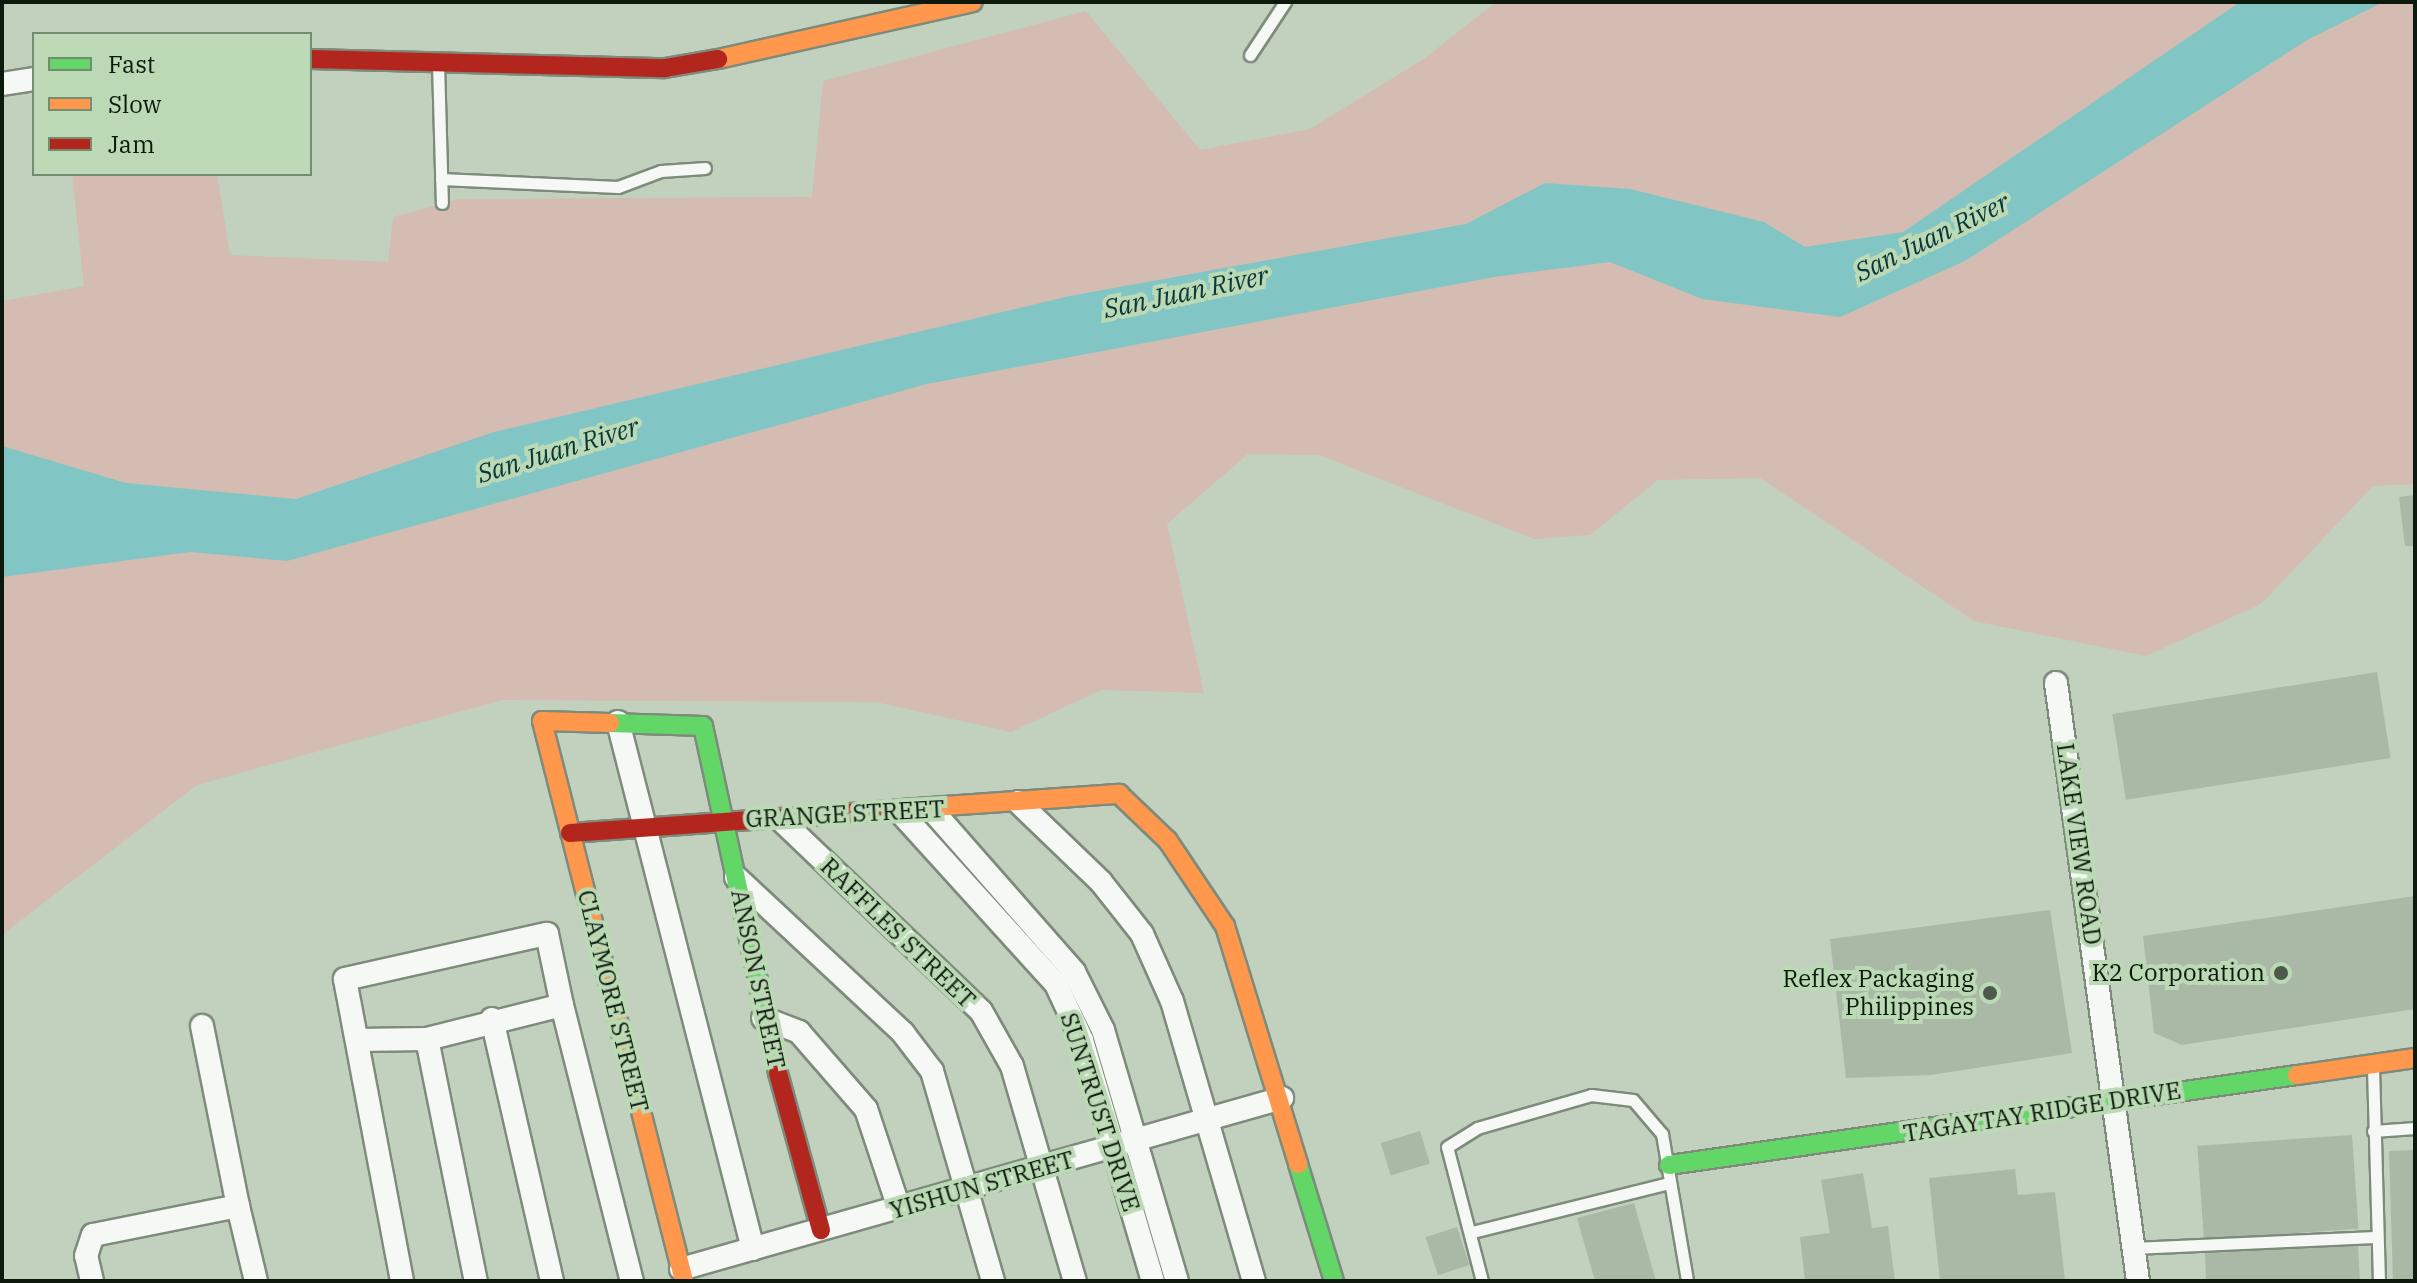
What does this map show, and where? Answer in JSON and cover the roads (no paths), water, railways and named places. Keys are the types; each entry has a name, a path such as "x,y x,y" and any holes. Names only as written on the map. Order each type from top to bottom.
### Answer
{"street":[{"path":"312,59 665,68 801,46 973,2"},
{"path":"2,84 32,79"},
{"name":"LAKE VIEW ROAD","path":"2056,683 2138,1281"},
{"name":"CLAYMORE STREET","path":"618,722 542,721 682,1275"},
{"path":"618,722 753,1249"},
{"name":"ANSON STREET","path":"618,722 703,726 763,1018 821,1230"},
{"name":"GRANGE STREET","path":"570,833 724,820 782,821 1119,794 1168,841 1225,926 1282,1098"},
{"path":"1018,802 1101,882 1142,934 1172,1001 1254,1281"},
{"name":"SUNTRUST DRIVE","path":"931,809 1074,972 1103,1030 1153,1281"},
{"name":"SUNTRUST DRIVE","path":"900,812 1056,984 1125,1144 1177,1281"},
{"name":"RAFFLES STREET","path":"782,821 981,1011 1012,1066 1075,1281"},
{"path":"736,877 903,1033 932,1071 987,1280"},
{"path":"402,1281 345,979 547,934 632,1281"},
{"path":"357,1040 427,1039 492,1019 562,1005"},
{"path":"763,1018 799,1032 866,1109 899,1208"},
{"path":"492,1019 552,1281"},
{"path":"202,1026 256,1281"},
{"path":"427,1039 476,1281"},
{"name":"TAGAYTAY RIDGE DRIVE","path":"1669,1174 2115,1100 2415,1058"},
{"path":"1282,1098 1334,1281"},
{"name":"YISHUN STREET","path":"682,1275 753,1249 1282,1098"},
{"path":"92,1281 86,1256 93,1235 238,1206"}],"lane":[{"path":"1250,55 1285,2"},
{"path":"438,63 442,203"},
{"path":"441,179 618,187 661,171 705,168"},
{"path":"2373,1062 2375,1237 2379,1281"},
{"path":"1482,1281 1472,1232 1447,1147 1477,1128 1591,1095 1633,1100 1654,1117 1669,1174 1687,1281"},
{"path":"2373,1131 2415,1128"},
{"path":"1472,1232 1669,1174"},
{"path":"2133,1248 2375,1237"}],"water":[{"name":"San Juan River","path":"2240,2 2383,2 2307,40 1965,261 1840,317 1702,299 1610,262 1494,277 927,384 287,561 190,552 2,577 2,446 126,483 296,499 494,432 1070,296 1466,224 1545,183 1630,189 1764,222 1805,247 1903,232"}],"place":[{"name":"K2 Corporation","path":"2281,973"},
{"name":"Reflex Packaging Philippines","path":"1990,993"}]}
